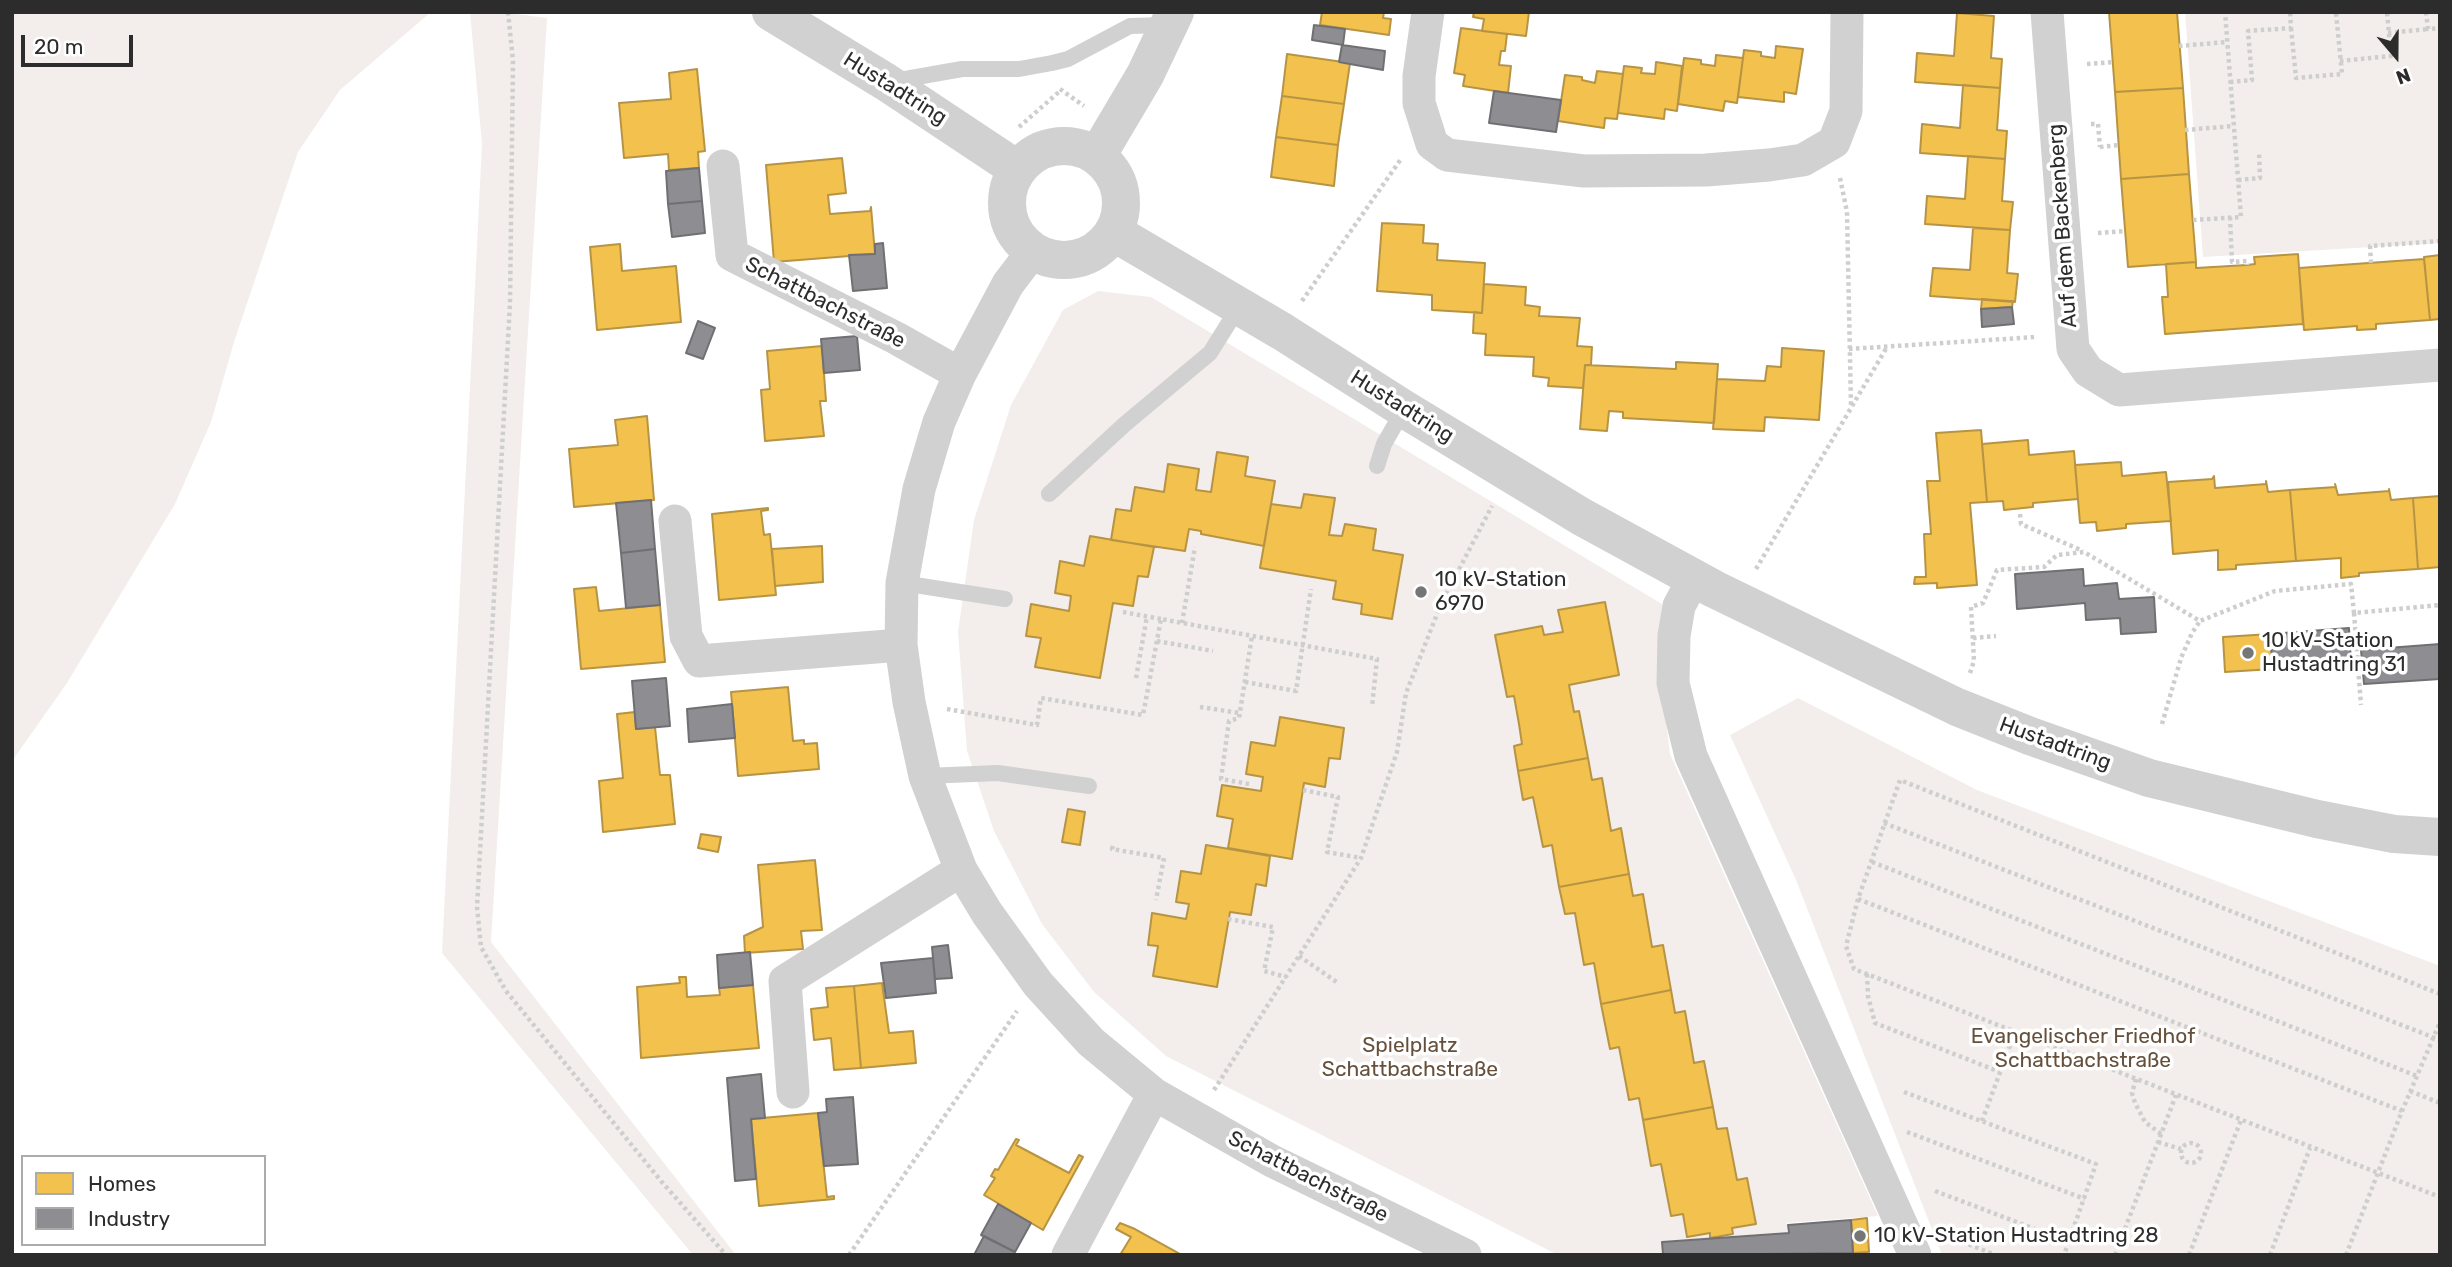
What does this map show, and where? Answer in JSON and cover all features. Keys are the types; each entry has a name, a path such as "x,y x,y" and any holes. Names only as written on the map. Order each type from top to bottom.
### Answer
{"street":[{"name":"Hustadtring","path":"771,12 886,82 1005,160"},
{"path":"1428,12 1419,76 1419,103 1432,144 1447,155 1584,171 1706,170 1769,165 1803,160 1834,142 1846,111 1847,12"},
{"name":"Auf dem Backenberg","path":"2047,12 2073,349 2088,371 2119,390 2440,365"},
{"path":"1105,141 1076,147 1054,146 1034,154 1005,160 1009,219 1022,242 1033,251 1057,259 1083,257 1105,243 1113,232 1121,209 1121,197 1105,141 1144,75 1171,19"},
{"name":"Schattbachstraße","path":"723,166 732,255 960,373"},
{"name":"Hustadtring","path":"1113,232 1240,306 1582,517 1693,578 1957,707 2149,778 2317,819 2394,834 2440,837"},
{"name":"Schattbachstraße","path":"1033,251 1009,284 960,373 939,422 919,489 902,583 901,645 909,702 925,776 961,870 987,913 1038,984 1091,1042 1154,1094 1272,1161 1465,1255"},
{"path":"676,522 686,636 699,661 901,645"},
{"path":"1693,578 1679,606 1674,636 1673,683 1691,756 1915,1255"},
{"path":"793,1092 785,981 961,870"},
{"path":"1068,1255 1154,1094"}],"lane":[{"path":"886,82 962,69 1018,69 1052,63 1068,59 1130,26 1171,19"},
{"path":"1049,494 1125,424 1210,353 1240,306"},
{"path":"1377,466 1384,444 1404,409"},
{"path":"902,583 1005,599"},
{"path":"925,776 998,773 1089,786"}],"path":[{"path":"508,12 513,61 509,303 477,907 481,947 506,991 726,1255"},
{"path":"2193,220 2241,217 2225,12"},
{"path":"2290,12 2296,78 2342,74 2338,12"},
{"path":"2340,61 2391,56 2387,12"},
{"path":"2426,12 2428,29"},
{"path":"2230,82 2252,80 2248,31 2291,28"},
{"path":"2388,33 2440,28"},
{"path":"2179,46 2227,42"},
{"path":"1052,63 1060,90 1105,141"},
{"path":"1005,160 1060,90"},
{"path":"2185,130 2234,127"},
{"path":"1834,142 1847,212 1850,406"},
{"path":"2100,146 2119,145"},
{"path":"2238,180 2260,178 2259,152"},
{"path":"1322,270 1388,177"},
{"path":"2230,217 2232,262 2247,261 2247,265"},
{"path":"2096,222 2097,233 2125,231"},
{"path":"2371,262 2370,246 2440,241"},
{"path":"1849,349 2072,335"},
{"path":"1733,598 1762,561 1850,406 1887,347"},
{"path":"1195,1118 1361,858 1397,752 1406,693 1441,604 1509,474"},
{"path":"2020,514 2021,524 2084,552 2200,621"},
{"path":"1182,623 1195,547"},
{"path":"1957,707 1974,661 1970,607 1983,603 1997,570 2045,567 2057,555 2084,552"},
{"path":"2161,724 2181,657 2200,621 2275,591 2351,584 2361,705"},
{"path":"1245,682 1296,691 1311,589"},
{"path":"2354,613 2440,606"},
{"path":"1123,611 1377,659 1372,706"},
{"path":"1136,678 1147,616"},
{"path":"909,702 1037,725 1041,698 1143,715 1161,619"},
{"path":"1249,783 1221,779 1229,721 1239,719 1252,636"},
{"path":"1973,638 1996,636"},
{"path":"1157,641 1213,651"},
{"path":"1200,707 1240,713"},
{"path":"2440,994 1900,780 1858,899 1846,946 1854,969 2440,1197"},
{"path":"1303,790 1338,797 1327,852 1361,858"},
{"path":"1884,823 2437,1040"},
{"path":"1113,846 1112,849 1164,858 1156,900"},
{"path":"1872,862 2417,1076"},
{"path":"1858,899 2402,1111"},
{"path":"1228,919 1273,926 1264,971 1286,977"},
{"path":"1299,956 1338,983"},
{"path":"1867,974 1868,996 1875,1023 2000,1072"},
{"path":"849,1255 1003,1029 1038,984"},
{"path":"2346,1255 2410,1091 2437,1040 2440,1022"},
{"path":"1982,1121 2015,1032"},
{"path":"2136,1079 2132,1093 2135,1104 2145,1122 2161,1134"},
{"path":"2410,1091 2440,1103"},
{"path":"1903,1092 2096,1164 2064,1255"},
{"path":"2115,1255 2176,1095"},
{"path":"2189,1255 2241,1120"},
{"path":"1907,1132 2085,1199"},
{"path":"2158,1142 2181,1149"},
{"path":"2193,1142 2200,1147 2201,1156 2196,1162 2189,1163 2182,1158 2181,1149 2186,1143 2193,1142"},
{"path":"2270,1255 2310,1148"},
{"path":"1935,1191 2068,1242"},
{"path":"1949,1237 1996,1255"}],"green space":[{"path":"12,12 431,12 340,90 298,152 234,342 211,422 175,504 67,683 12,761"},
{"path":"470,12 500,12 547,18 491,942 736,1255 693,1255 442,953 482,144"},
{"path":"2185,12 2440,12 2440,243 2203,257"},
{"name":"Spielplatz Schattbachstraße","path":"1098,291 1151,297 1662,604 1661,679 1670,754 1878,1216 1787,1223 1787,1232 1661,1242 1661,1255 1558,1255 1166,1056 1094,992 1042,924 994,831 967,751 958,632 974,520 1011,405 1063,310"},
{"name":"Evangelischer Friedhof Schattbachstraße","path":"1798,698 1977,790 2440,966 2440,1255 1942,1255 1796,880 1730,735"}],"building: Homes":[{"path":"1322,12 1384,12 1383,18 1391,19 1389,35 1320,25"},
{"path":"1474,12 1529,12 1526,36 1482,31 1484,19 1473,17"},
{"path":"2109,12 2177,12 2183,88 2115,92"},
{"path":"1957,13 1994,16 1991,58 2002,59 2000,88 1915,82 1917,53 1954,56"},
{"path":"1461,28 1507,34 1505,51 1501,51 1499,65 1511,66 1508,93 1463,86 1465,75 1454,73"},
{"path":"1776,46 1803,49 1796,94 1784,92 1784,102 1738,97 1744,50 1761,52 1761,56 1775,58"},
{"path":"1287,54 1350,63 1344,104 1282,96"},
{"path":"1716,55 1743,58 1737,103 1725,101 1723,111 1678,104 1684,58 1701,60 1701,64 1715,66"},
{"path":"1656,62 1682,66 1677,111 1665,109 1664,119 1618,113 1624,66 1642,68 1641,73 1655,74"},
{"path":"697,69 705,151 698,152 699,168 669,170 668,154 624,158 619,103 671,99 669,73"},
{"path":"1597,71 1623,74 1617,119 1605,118 1604,128 1558,121 1565,75 1582,77 1582,80 1595,83"},
{"path":"1963,85 2000,88 1997,130 2007,131 2005,159 1920,153 1922,124 1960,128"},
{"path":"2183,88 2189,174 2121,179 2115,92"},
{"path":"1282,96 1344,104 1338,145 1276,137"},
{"path":"1276,137 1338,145 1334,186 1271,177"},
{"path":"1968,156 2005,159 2002,201 2013,202 2010,230 1925,224 1927,196 1965,199"},
{"path":"842,158 846,193 828,195 830,214 870,211 871,207 875,254 774,262 766,165"},
{"path":"2189,174 2196,262 2128,267 2121,179"},
{"path":"1382,223 1424,225 1423,243 1438,244 1437,260 1485,263 1482,313 1432,310 1432,295 1377,291"},
{"path":"1973,228 2010,230 2007,273 2018,274 2015,302 1930,296 1933,268 1970,270"},
{"path":"620,244 622,271 676,266 681,322 597,330 590,247"},
{"path":"2298,254 2303,324 2165,334 2162,297 2168,297 2166,264 2196,262 2196,268 2247,265 2255,264 2254,257"},
{"path":"2440,255 2440,319 2430,320 2424,257"},
{"path":"2424,259 2430,320 2376,324 2376,329 2357,330 2357,326 2304,330 2299,268"},
{"path":"1484,284 1526,287 1525,305 1540,307 1539,316 1580,318 1577,346 1592,347 1591,365 1585,365 1583,388 1548,386 1549,378 1533,376 1534,357 1485,355 1486,334 1473,333 1474,312 1482,313"},
{"path":"1982,299 2013,301 2012,307 1981,309"},
{"path":"822,346 826,401 820,401 824,436 765,441 761,390 770,389 767,351"},
{"path":"1782,348 1824,351 1819,420 1765,417 1764,431 1713,429 1717,379 1765,381 1767,366 1781,367"},
{"path":"1676,362 1718,364 1714,423 1623,418 1623,412 1609,411 1607,431 1580,429 1585,365 1676,369"},
{"path":"647,416 654,500 574,507 569,449 618,445 615,420"},
{"path":"1981,430 1987,502 1970,503 1977,585 1937,588 1937,583 1914,584 1915,577 1926,577 1924,534 1931,534 1927,481 1940,481 1936,433"},
{"path":"2028,440 2029,455 2074,451 2078,499 2033,503 2033,507 2004,510 2003,501 1987,502 1982,444"},
{"path":"1217,452 1248,457 1245,476 1275,481 1264,546 1201,534 1201,531 1189,529 1185,551 1111,540 1116,509 1131,511 1135,487 1164,492 1168,464 1199,469 1196,490 1211,492"},
{"path":"2121,462 2122,476 2166,472 2171,521 2126,524 2126,528 2097,531 2096,522 2080,523 2075,465"},
{"path":"2214,476 2215,488 2266,484 2266,481 2268,492 2290,490 2296,561 2236,565 2236,569 2218,570 2218,550 2173,554 2168,482 2212,479"},
{"path":"2336,487 2338,495 2389,489 2391,500 2413,498 2418,569 2359,573 2359,576 2341,578 2341,558 2296,561 2290,490"},
{"path":"1304,494 1335,498 1329,535 1342,536 1345,524 1376,529 1373,550 1403,555 1392,619 1361,614 1362,604 1333,599 1336,581 1260,568 1271,504 1301,508"},
{"path":"2440,496 2440,567 2418,569 2413,498"},
{"path":"768,508 761,511 764,535 770,534 776,595 719,600 712,514"},
{"path":"1090,536 1154,547 1148,577 1138,576 1133,606 1113,603 1100,678 1035,667 1041,638 1026,636 1031,604 1069,611 1071,596 1055,593 1060,561 1084,566"},
{"path":"822,546 823,582 775,586 772,549"},
{"path":"596,587 599,611 660,605 665,662 581,669 574,589"},
{"path":"1605,602 1619,675 1569,685 1574,712 1579,711 1588,758 1518,771 1514,746 1522,744 1519,724 1514,696 1507,697 1495,635 1542,626 1544,635 1563,632 1558,610"},
{"name":"10 kV-Station Hustadtring 31","path":"2270,634 2273,669 2225,672 2223,637"},
{"path":"788,687 793,741 817,743 819,769 738,776 731,692"},
{"path":"635,712 636,729 655,727 660,775 670,775 675,824 603,832 599,781 623,778 617,714"},
{"path":"1280,717 1344,728 1340,759 1329,758 1325,787 1304,783 1292,859 1228,848 1233,819 1217,816 1222,785 1261,791 1263,777 1246,774 1251,742 1275,746"},
{"path":"1588,758 1592,780 1602,778 1611,831 1621,828 1629,874 1559,887 1552,845 1543,847 1533,797 1523,800 1518,771"},
{"path":"1068,809 1085,812 1080,845 1062,842"},
{"path":"701,834 721,837 718,852 698,848"},
{"path":"1206,845 1270,856 1266,886 1256,884 1251,915 1230,912 1217,987 1153,976 1158,946 1148,945 1152,913 1186,919 1189,904 1176,902 1181,871 1201,874"},
{"path":"815,860 822,930 801,931 803,949 745,953 744,936 763,927 758,865"},
{"path":"1629,874 1633,896 1643,894 1652,947 1663,945 1671,990 1601,1004 1594,963 1584,965 1575,913 1565,914 1559,887"},
{"path":"679,977 686,977 687,997 720,995 719,988 753,985 759,1048 641,1058 637,987 680,983"},
{"path":"882,983 889,1033 913,1031 916,1063 861,1068 854,986"},
{"path":"854,986 861,1068 834,1070 831,1038 814,1040 811,1009 828,1007 826,988"},
{"path":"1671,990 1675,1013 1685,1011 1694,1063 1704,1061 1713,1107 1643,1120 1639,1098 1629,1100 1619,1047 1610,1049 1601,1004"},
{"path":"1713,1107 1717,1129 1727,1128 1737,1180 1747,1178 1756,1224 1732,1228 1733,1234 1710,1238 1710,1233 1687,1237 1683,1214 1671,1216 1661,1164 1651,1166 1643,1120"},
{"path":"818,1113 827,1197 834,1196 834,1199 759,1206 751,1119"},
{"path":"1016,1139 1019,1140 1016,1145 1069,1173 1079,1155 1083,1157 1043,1230 984,1195 995,1178 991,1176 995,1169 998,1170"},
{"name":"10 kV-Station Hustadtring 28","path":"1867,1218 1869,1252 1853,1253 1851,1220"},
{"path":"1120,1223 1182,1255 1120,1255 1131,1237 1116,1229"}],"building: Industry":[{"path":"1314,25 1345,29 1343,45 1312,40"},
{"path":"1342,45 1385,51 1383,70 1339,62"},
{"path":"1494,91 1561,100 1556,132 1489,123"},
{"path":"699,168 702,201 668,204 666,171"},
{"path":"702,201 705,233 672,237 668,204"},
{"path":"883,243 887,288 853,291 849,255 875,254 875,244"},
{"path":"2012,307 2014,324 1982,327 1981,309"},
{"path":"698,321 715,328 703,359 686,353"},
{"path":"857,336 860,370 824,373 821,339"},
{"path":"651,500 655,549 621,553 616,503"},
{"path":"655,549 660,605 626,608 621,553"},
{"path":"2083,569 2084,586 2117,583 2119,599 2154,597 2156,632 2121,634 2120,618 2086,620 2085,603 2017,609 2015,574"},
{"path":"2349,628 2351,663 2273,669 2270,634"},
{"path":"2440,644 2440,679 2364,684 2361,650"},
{"path":"666,678 670,726 636,729 632,681"},
{"path":"732,704 735,738 689,742 687,709"},
{"path":"948,945 952,978 935,979 932,947"},
{"path":"750,952 753,985 719,988 717,955"},
{"path":"933,958 936,993 886,998 881,963"},
{"path":"761,1074 765,1118 751,1119 756,1179 735,1181 727,1078"},
{"path":"853,1097 858,1164 824,1166 818,1113 827,1112 826,1099"},
{"path":"998,1204 1031,1223 1015,1252 981,1235"},
{"path":"1851,1220 1853,1253 1663,1255 1662,1242 1789,1233 1788,1225"},
{"path":"984,1236 1015,1252 1014,1255 974,1255"}],"place":[{"name":"10 kV-Station 6970","path":"1421,592"},
{"name":"10 kV-Station Hustadtring 31","path":"2248,653"},
{"name":"10 kV-Station Hustadtring 28","path":"1860,1236"}]}
